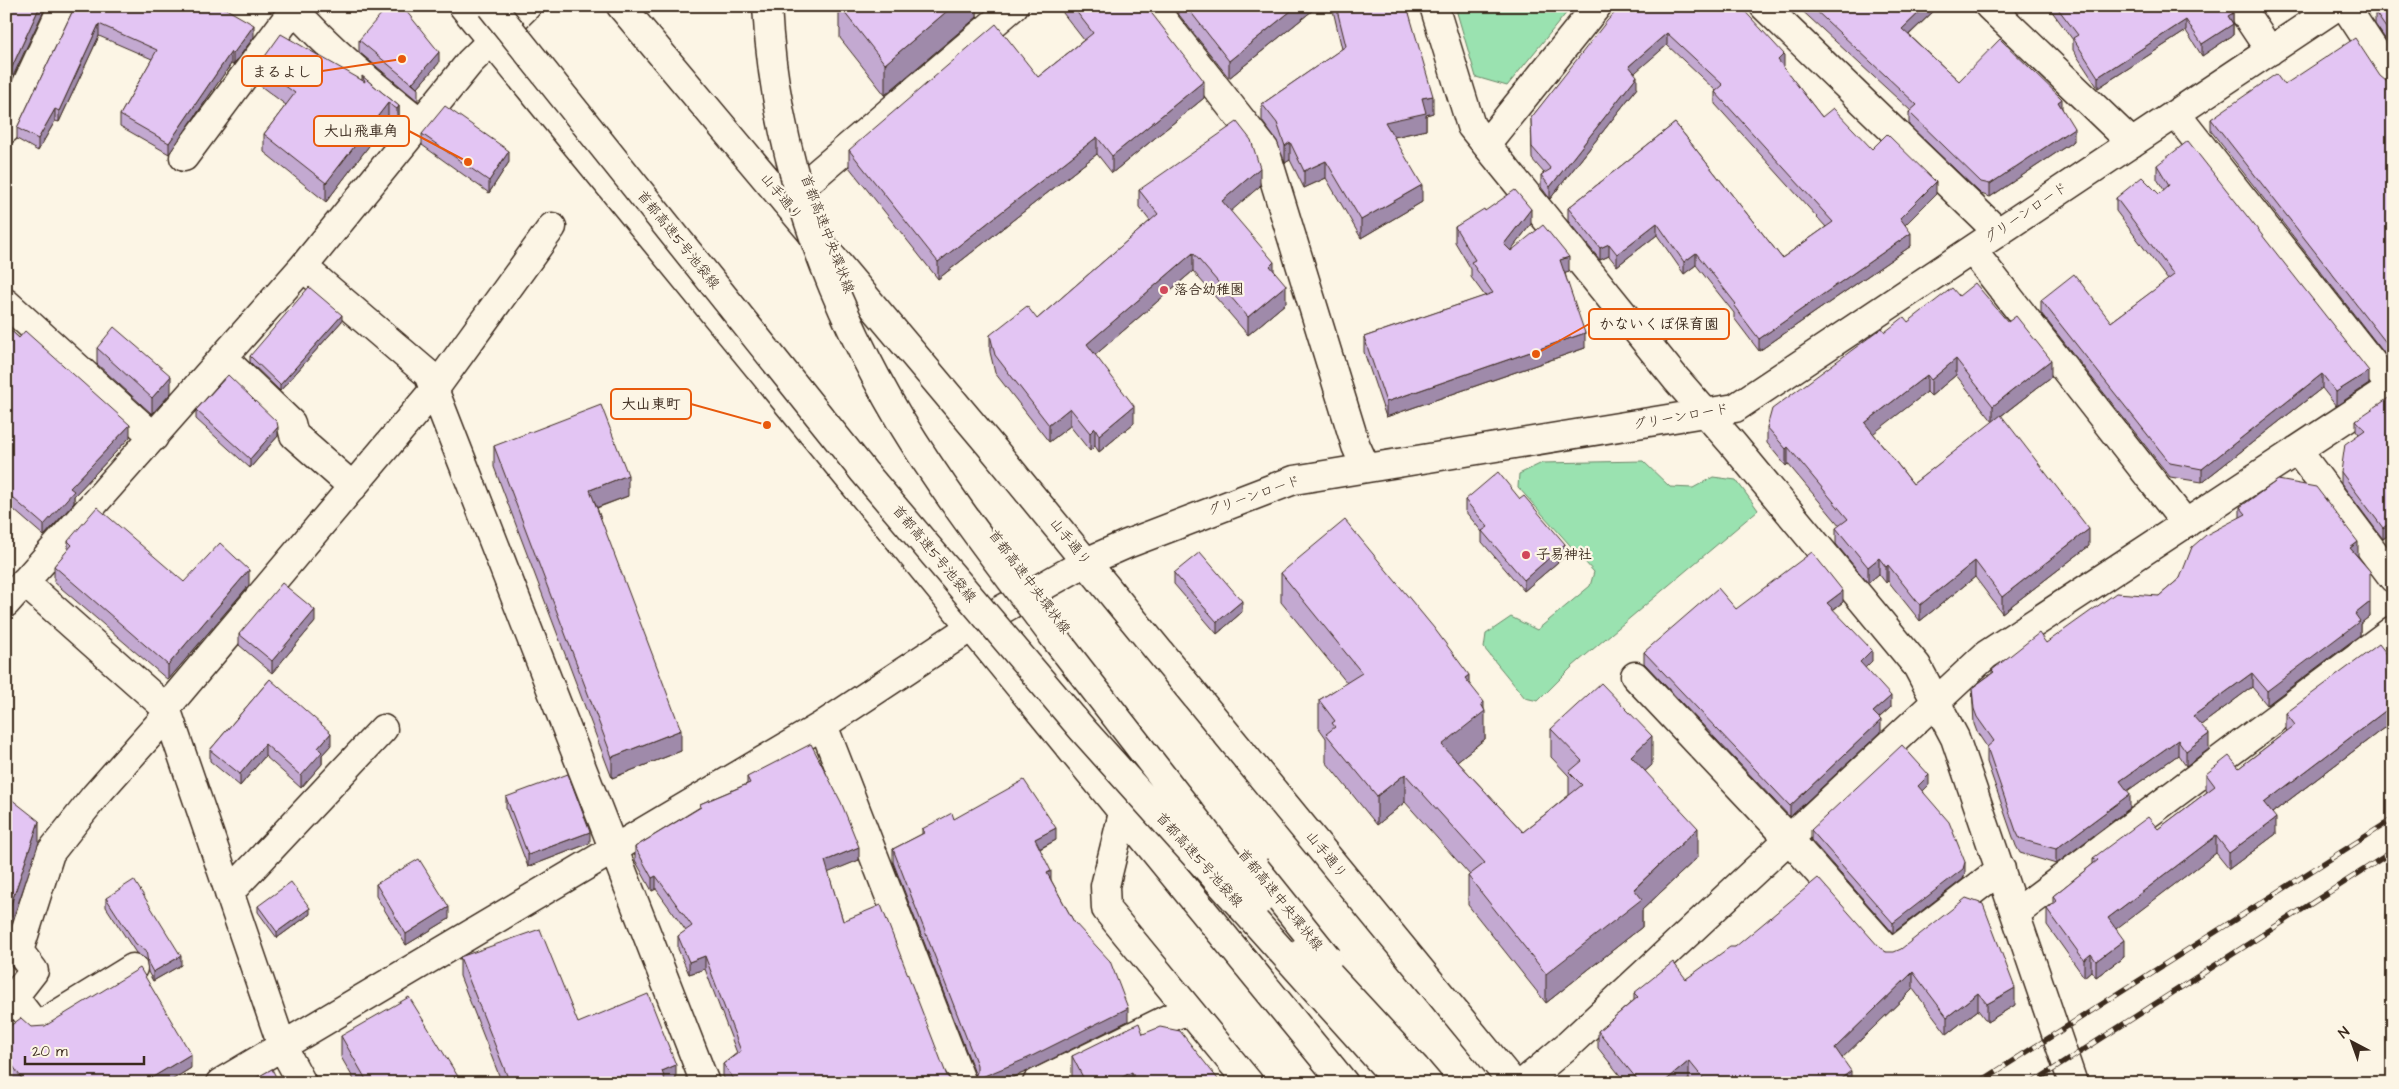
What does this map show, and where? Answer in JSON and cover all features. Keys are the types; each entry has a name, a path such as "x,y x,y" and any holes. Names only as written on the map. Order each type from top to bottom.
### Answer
{"main road":[{"path":"6,129 63,6"},
{"path":"463,6 1344,1083"},
{"name":"首都高速5号池袋線","path":"491,6 864,472 1083,730 1411,1079"},
{"name":"首都高速5号池袋線","path":"503,6 870,468 1411,1079"},
{"path":"302,1083 282,1046 167,711 13,592 304,268 470,62 492,43 527,6"},
{"name":"山手通り","path":"621,6 1086,562 1506,1074"},
{"name":"首都高速中央環状線","path":"767,6 774,88 789,159 800,196 845,310 871,366 900,419 936,476 1003,569 1411,1079"},
{"name":"首都高速中央環状線","path":"777,6 782,78 788,111 809,193 854,306 909,413 946,469 1093,666 1411,1079"},
{"path":"785,201 1014,6"},
{"path":"1152,6 1265,150 1356,446 1366,468"},
{"path":"1434,6 1471,126 1676,379 1917,666 1937,700 1955,738 2073,1083"},
{"path":"1486,144 1597,6"},
{"path":"1764,6 1998,232"},
{"path":"1989,6 2132,143"},
{"path":"2240,6 2270,51"},
{"name":"グリーンロード","path":"220,1083 823,726 970,627 1086,562 1127,544 1294,480 1735,408 2337,6"},
{"path":"2345,6 2393,79"},
{"path":"184,157 292,8 321,40 420,122"},
{"path":"1523,1083 1568,1045 1986,654 2392,388 2176,114"},
{"path":"133,968 37,1027 10,1002 34,971 19,951 50,852 434,390 552,227"},
{"path":"1972,250 2186,524"},
{"path":"304,268 428,374 705,1083"},
{"path":"6,303 154,437"},
{"path":"223,358 291,423 294,435 353,487"},
{"path":"2297,450 2393,578"},
{"path":"2016,913 2393,630"},
{"path":"1635,676 1789,839 1891,954 2001,869"},
{"path":"823,726 962,1083"},
{"path":"229,893 383,728"},
{"path":"1124,813 1105,886 1106,909 1249,1083"},
{"path":"1037,1083 1188,1008"}],"green space":[{"path":"1455,6 1572,6 1507,86 1476,77"},
{"path":"1643,461 1670,487 1693,488 1713,477 1736,480 1758,510 1573,666 1538,701 1525,698 1484,648 1486,634 1511,617 1537,630 1590,586 1594,572 1518,487 1519,474 1542,463"}],"building":[{"path":"6,6 40,6 6,80"},
{"path":"75,6 221,6 254,25 233,54 231,52 169,143 120,115 157,50 99,24 59,111 55,109 38,139 17,128"},
{"path":"388,6 402,6 439,52 412,83 418,89 359,40"},
{"path":"841,6 953,6 885,64"},
{"path":"1072,6 1146,6 1204,81 1112,156 1097,137 938,262 849,150 996,24 1038,77 1093,33"},
{"path":"1186,6 1297,6 1229,61"},
{"path":"1336,6 1407,6 1433,96 1422,98 1426,113 1385,122 1422,185 1361,220 1326,161 1304,171 1290,142 1285,146 1277,123 1262,104 1346,46"},
{"path":"1621,6 1740,6 1784,54 1778,60 1822,117 1833,108 1872,149 1887,134 1936,182 1900,218 1911,233 1759,339 1734,306 1736,304 1696,253 1684,262 1657,223 1617,254 1609,244 1600,248 1568,208 1675,123 1782,258 1833,222 1715,92 1723,85 1667,33 1629,66 1637,76 1550,187 1541,175 1551,169 1532,147 1531,118 1607,21"},
{"path":"1811,6 1926,6 1902,29 1959,81 2000,39 2062,99 2058,102 2074,128 1990,184 1981,182 1909,112 1917,105"},
{"path":"2056,6 2230,6 2233,13 2228,16 2233,24 2202,44 2186,20 2098,77 2073,38 2078,35"},
{"path":"2383,6 2393,6 2393,38 2375,12"},
{"path":"281,34 365,82 362,76 399,106 397,109 388,103 326,183 264,134 295,93 258,66"},
{"path":"2355,38 2380,76 2386,81 2393,82 2393,342 2388,345 2211,119 2276,74 2284,85"},
{"path":"445,106 509,151 489,181 422,134"},
{"path":"1237,122 1251,140 1260,168 1222,201 1274,262 1270,266 1286,285 1248,317 1193,253 1087,344 1134,406 1099,435 1095,428 1090,433 1070,408 1049,425 995,355 990,335 1027,306 1037,319 1158,214 1139,190"},
{"path":"2188,141 2369,371 2336,392 2322,374 2202,469 2170,463 2041,300 2074,274 2111,322 2174,275 2116,198 2142,177 2159,194 2169,185 2157,165"},
{"path":"1515,190 1531,209 1504,244 1511,251 1543,225 1569,257 1560,260 1585,333 1386,402 1364,337 1493,293 1471,262 1475,260 1455,227 1484,209 1485,211"},
{"path":"1975,283 2008,322 2016,316 2051,360 1993,406 1956,359 1931,380 1927,375 1865,423 1913,484 2001,415 2089,529 2002,597 1975,561 1920,605 1888,565 1886,567 1879,558 1868,567 1836,528 1848,519 1788,447 1786,449 1767,427 1772,409 1882,328 1885,332 1904,317 1908,322 1952,288 1959,296"},
{"path":"309,287 342,315 280,385 250,356"},
{"path":"6,326 19,338 25,331 130,425 70,488 74,491 44,525 6,492"},
{"path":"114,327 171,376 152,398 97,348"},
{"path":"228,375 277,422 278,427 250,459 196,410"},
{"path":"2390,397 2393,400 2393,521 2383,528 2341,472 2345,444 2365,430 2356,420"},
{"path":"601,405 628,475 590,490 681,730 612,757 494,446"},
{"path":"1498,472 1520,499 1524,496 1565,544 1524,580 1482,531 1488,527 1465,500"},
{"path":"2278,480 2316,487 2358,542 2350,548 2370,571 2370,602 2355,614 2360,621 2267,691 2252,673 2193,716 2209,734 2186,751 2178,740 2120,781 2130,794 2056,849 2020,839 1987,747 1994,741 1977,717 1974,709 1972,688 1994,672 1992,670 2039,633 2046,643 2116,593 2159,596 2180,578 2192,547 2206,535 2246,514 2240,507"},
{"path":"97,507 184,582 220,543 249,570 168,665 54,566 72,545 68,541"},
{"path":"1345,520 1434,628 1469,675 1465,678 1484,702 1481,704 1485,711 1442,745 1523,832 1582,785 1569,772 1582,761 1551,729 1601,683 1652,736 1631,756 1698,828 1634,889 1642,899 1546,974 1468,876 1485,863 1405,774 1377,796 1326,734 1335,727 1332,723 1335,721 1319,700 1362,673 1281,573"},
{"path":"1200,552 1242,601 1217,622 1174,573"},
{"path":"1812,552 1843,591 1827,603 1872,650 1860,662 1891,696 1873,712 1881,720 1790,806 1644,652 1718,588 1736,609"},
{"path":"282,583 315,610 272,661 239,634"},
{"path":"2379,644 2393,662 2393,705 2264,803 2276,818 2229,853 2216,836 2108,918 2124,940 2096,961 2091,954 2084,960 2047,909 2057,901 2053,896 2098,860 2093,858 2148,817 2158,829 2215,786 2206,774 2229,756 2239,768 2295,725 2286,713"},
{"path":"270,679 331,733 318,748 322,752 301,776 265,744 240,774 210,750"},
{"path":"811,744 841,802 859,847 825,861 843,921 881,905 947,1076 953,1083 737,1083 723,1064 741,1051 705,956 689,962 678,936 692,926 656,876 652,878 635,847 701,807 700,804 750,783 747,777"},
{"path":"1902,745 1929,775 1918,786 1949,822 1965,862 1963,869 1893,923 1811,830"},
{"path":"568,774 590,832 528,855 506,797"},
{"path":"1024,780 1056,828 1035,839 1051,871 1047,873 1074,922 1110,961 1128,1008 1028,1058 977,1079 978,1083 970,1083 974,1080 977,1065 893,849 924,833 922,829 952,813 954,819"},
{"path":"6,795 39,821 6,919"},
{"path":"419,859 449,907 406,934 376,884"},
{"path":"1818,878 1879,947 1886,952 1894,952 1901,949 1966,898 1983,904 2015,988 1987,1004 1978,993 1947,1017 1913,972 1835,1048 1851,1071 1835,1083 1707,1083 1689,1061 1663,1083 1640,1083 1598,1031 1638,997 1634,993 1673,962 1686,979 1730,947 1735,947"},
{"path":"134,880 181,956 153,972 148,963 146,950 136,944 106,898"},
{"path":"291,882 310,908 277,932 258,906"},
{"path":"540,929 578,1023 648,994 676,1065 662,1071 666,1083 510,1083 460,957"},
{"path":"140,968 191,1054 143,1083 25,1083 6,1056 6,1029 21,1018 31,1027 45,1026"},
{"path":"409,997 462,1083 368,1083 341,1036"},
{"path":"1139,1023 1143,1034 1160,1027 1180,1031 1221,1083 1136,1083 1132,1072 1111,1083 1086,1083 1072,1056"},
{"path":"272,1069 279,1083 247,1083"}],"railway":[{"path":"1978,1083 2393,819"},
{"path":"2032,1083 2393,851"}],"place":[{"name":"まるよし","path":"402,59"},
{"name":"大山飛車角","path":"468,162"},
{"name":"落合幼稚園","path":"1164,290"},
{"name":"かないくぼ保育園","path":"1536,354"},
{"name":"大山東町","path":"767,425"},
{"name":"子易神社","path":"1526,555"}]}
